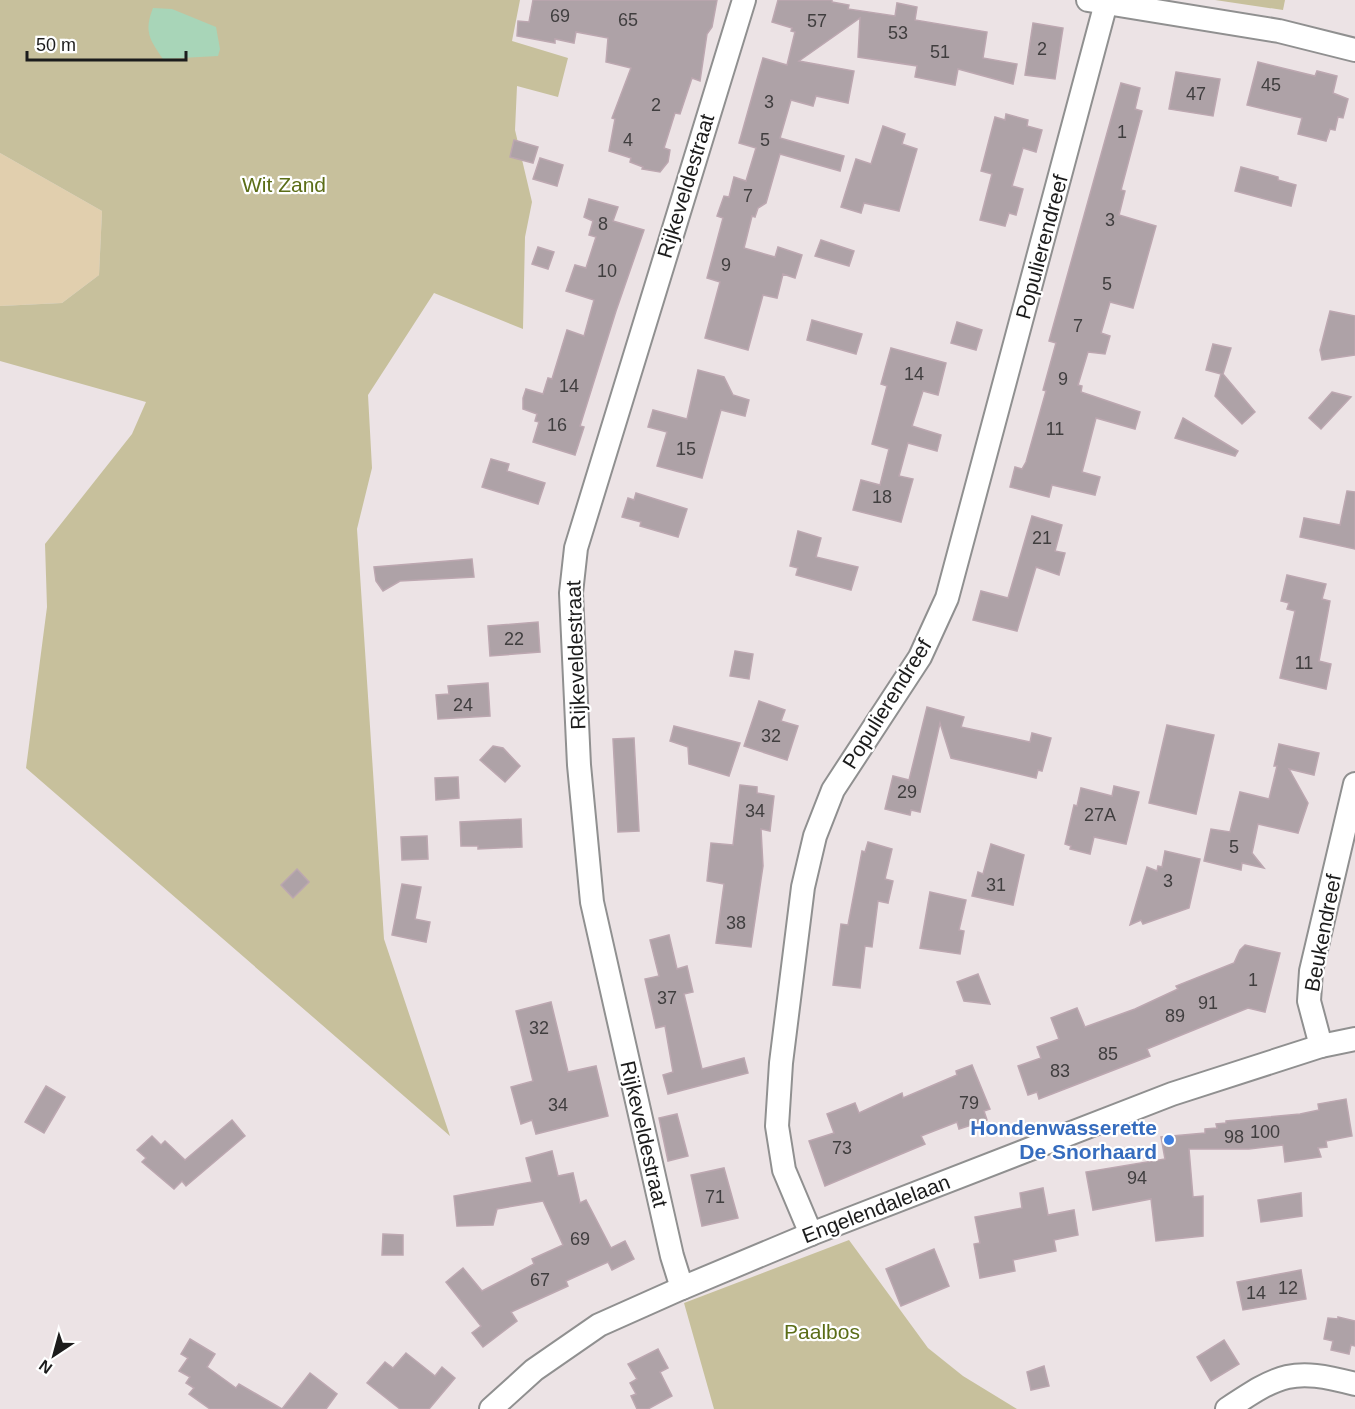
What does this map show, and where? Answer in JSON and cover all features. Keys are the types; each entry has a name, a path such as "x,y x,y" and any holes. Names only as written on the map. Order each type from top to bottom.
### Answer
{"street":[{"name":"Rijkeveldestraat","path":"682,1288 672,1256 592,902 579,765 571,593 576,548 744,0"},
{"path":"1097,2 1279,31 1355,50"},
{"name":"Populierendreef","path":"812,1234 784,1170 777,1126 781,1063 803,887 815,836 833,790 920,657 947,598 1097,2"},
{"name":"Beukendreef","path":"1321,1046 1309,1001 1311,971 1355,784"},
{"name":"Engelendalelaan","path":"491,1409 534,1370 599,1325 682,1288 812,1234 1172,1094 1321,1046 1355,1039"},
{"path":"1227,1409 1267,1382 1299,1374 1355,1383"}],"shaded area":[{"path":"153,8 172,9 216,27 220,49 218,56 163,59 149,35"},
{"path":"0,153 102,211 99,275 62,303 0,306"}],"green space":[{"name":"Wit Zand","path":"0,0 520,0 512,41 568,58 558,97 517,86 515,130 532,202 525,237 523,329 434,293 368,395 372,468 357,529 384,939 450,1136 26,768 47,607 45,544 132,434 146,402 0,361 0,306 62,303 99,275 102,211 0,153"},
{"path":"1215,0 1285,0 1283,10"},
{"name":"Paalbos","path":"849,1240 928,1348 963,1376 1017,1409 714,1409 684,1303"}],"building":[{"path":"533,0 717,0 712,27 707,34 700,81 692,78 680,114 675,113 664,148 670,150 668,162 660,172 642,169 643,167 630,162 631,158 609,151 615,119 612,118 631,68 606,62 608,38 576,32 574,43 555,39 555,43 517,36 518,21 529,22"},
{"path":"778,0 832,0 832,2 849,5 848,9 895,16 897,3 917,7 915,20 987,32 983,58 1017,64 1013,84 958,69 955,85 915,77 917,66 858,57 860,18 799,61 854,71 848,103 816,96 813,106 791,100 780,138 844,156 840,171 780,154 766,203 758,208 755,217 752,216 744,248 775,257 778,247 802,255 795,278 783,274 777,298 763,295 748,350 705,338 720,282 707,278 723,218 717,216 724,196 729,197 734,177 746,181 756,148 739,143 763,58 787,65 795,32 791,31 792,28 772,22"},
{"path":"1033,23 1063,28 1055,79 1025,75"},
{"path":"1258,62 1315,76 1317,71 1337,76 1333,93 1348,99 1343,118 1338,117 1335,130 1330,129 1326,141 1298,134 1302,118 1247,105"},
{"path":"1176,72 1220,79 1213,116 1169,109"},
{"path":"1121,83 1140,88 1135,109 1142,111 1121,190 1125,191 1119,215 1156,226 1133,308 1110,302 1101,333 1110,336 1105,354 1088,352 1078,385 1082,386 1081,392 1140,412 1135,429 1096,418 1082,472 1100,477 1095,495 1052,485 1049,497 1010,487 1015,467 1022,469 1026,462 1046,391 1043,390 1056,343 1049,341"},
{"path":"1006,114 1028,120 1027,126 1042,130 1036,152 1023,148 1012,186 1023,189 1016,215 1009,213 1005,226 980,220 992,174 981,171 995,117 1005,120"},
{"path":"883,126 905,134 902,144 917,149 899,211 864,203 861,213 841,207 856,159 871,164"},
{"path":"514,140 538,147 533,163 510,157"},
{"path":"540,158 563,165 557,186 533,179"},
{"path":"1241,167 1278,177 1278,180 1296,185 1291,206 1235,191"},
{"path":"589,199 618,207 613,221 644,230 580,426 584,427 575,455 533,442 539,422 535,421 537,414 523,409 523,398 526,389 543,394 548,378 552,379 567,330 584,336 594,300 566,291 575,265 586,268 596,237 589,235 593,221 584,217"},
{"path":"821,240 854,251 849,266 815,256"},
{"path":"538,247 554,252 548,269 532,264"},
{"path":"1330,311 1355,316 1355,355 1322,360 1320,350"},
{"path":"812,320 862,334 856,354 807,340"},
{"path":"957,322 982,330 976,350 951,343"},
{"path":"1213,344 1231,348 1223,374 1255,412 1242,424 1215,396 1221,374 1206,370"},
{"path":"891,348 946,363 938,395 923,391 912,426 941,435 937,451 908,443 899,476 913,479 901,522 853,510 861,480 880,485 889,449 872,444 887,386 881,384"},
{"path":"698,370 724,377 733,395 749,400 745,416 721,410 702,478 657,466 667,432 648,427 653,410 687,419"},
{"path":"1332,392 1351,397 1321,429 1309,418"},
{"path":"1183,418 1238,451 1235,456 1175,438"},
{"path":"491,459 509,464 507,471 545,483 538,504 482,487"},
{"path":"1347,491 1355,492 1355,549 1300,537 1304,518 1340,525"},
{"path":"636,493 687,509 678,537 640,526 641,522 622,517 628,498 634,500"},
{"path":"1032,516 1062,525 1055,551 1065,553 1059,575 1036,567 1017,631 973,620 981,591 1008,598"},
{"path":"798,531 821,538 816,557 858,567 851,590 796,575 798,568 790,566"},
{"path":"472,559 474,577 400,581 383,591 376,581 374,567"},
{"path":"1287,575 1326,584 1322,599 1330,601 1319,661 1331,664 1326,689 1280,678 1295,611 1287,609 1289,603 1281,601"},
{"path":"538,622 540,652 490,656 488,626"},
{"path":"735,651 753,654 749,679 730,676"},
{"path":"488,683 490,716 438,719 436,695 449,694 448,686"},
{"path":"759,701 785,710 781,721 798,726 787,760 744,746"},
{"path":"927,707 964,717 961,727 1030,742 1032,733 1051,738 1042,771 1038,770 1036,778 951,758 940,723 920,812 911,810 910,815 885,809 893,776 909,780"},
{"path":"1167,725 1214,735 1196,814 1149,803"},
{"path":"674,726 740,743 729,776 689,764 688,747 670,741"},
{"path":"634,738 639,831 618,832 613,739"},
{"path":"1279,744 1319,753 1314,775 1289,769 1308,803 1298,833 1258,824 1252,853 1264,868 1242,863 1241,870 1204,861 1211,829 1230,832 1240,792 1269,799 1277,766 1274,766"},
{"path":"493,746 503,748 520,766 505,782 480,760"},
{"path":"458,777 459,798 436,800 435,778"},
{"path":"740,785 757,787 757,793 774,796 770,831 761,829 763,866 751,947 716,943 724,884 707,881 711,843 733,845"},
{"path":"1114,786 1139,792 1126,844 1094,837 1090,854 1070,849 1071,846 1065,844 1074,805 1077,806 1081,788 1112,796"},
{"path":"521,819 522,847 478,849 478,846 461,846 460,822"},
{"path":"427,836 428,859 402,860 401,837"},
{"path":"868,842 892,849 885,879 893,881 888,903 878,901 872,947 865,946 860,988 833,985 841,924 848,925 862,851 865,852"},
{"path":"991,844 1024,855 1013,905 972,896 978,872 983,874"},
{"path":"1165,851 1200,859 1189,908 1143,924 1141,920 1130,925 1147,867 1157,871 1158,866 1162,867"},
{"path":"297,869 309,882 293,898 281,885"},
{"path":"402,884 421,887 415,919 430,922 426,942 392,935"},
{"path":"930,892 966,900 959,930 964,931 960,954 920,948"},
{"path":"669,935 677,969 687,966 693,992 684,994 702,1069 744,1058 748,1073 668,1094 663,1075 673,1072 665,1026 656,1028 645,979 659,976 650,940"},
{"path":"1245,945 1280,953 1265,1012 1248,1008 1147,1049 1150,1056 1039,1099 1037,1092 1028,1095 1018,1066 1041,1058 1037,1047 1059,1039 1051,1018 1077,1008 1085,1027 1135,1009 1178,989 1176,986 1234,963"},
{"path":"978,974 990,1004 964,1001 957,982"},
{"path":"551,1002 568,1072 596,1066 608,1116 536,1134 532,1120 521,1124 511,1087 533,1081 516,1011"},
{"path":"972,1065 990,1109 984,1111 987,1120 959,1129 957,1122 921,1136 925,1144 825,1186 809,1141 834,1133 827,1114 855,1103 859,1113 902,1093 903,1098 957,1075 956,1071"},
{"path":"46,1086 65,1097 44,1133 25,1122"},
{"path":"1346,1099 1352,1136 1326,1141 1327,1147 1318,1148 1321,1157 1285,1162 1283,1145 1249,1149 1189,1149 1193,1197 1203,1196 1203,1236 1156,1241 1151,1199 1093,1210 1086,1172 1165,1159 1161,1137 1205,1133 1205,1129 1217,1128 1216,1124 1226,1123 1226,1121 1300,1114 1319,1110 1318,1104"},
{"path":"677,1114 688,1156 668,1161 659,1118"},
{"path":"232,1120 245,1136 186,1186 182,1181 174,1189 142,1162 146,1158 137,1150 152,1136 161,1145 165,1141 185,1160"},
{"path":"552,1151 558,1176 573,1173 580,1203 586,1200 611,1248 625,1241 634,1259 612,1270 608,1262 566,1281 568,1286 511,1312 517,1321 483,1347 472,1333 481,1326 446,1282 463,1268 482,1291 534,1264 532,1259 563,1245 543,1201 497,1209 493,1225 457,1226 454,1196 532,1182 526,1158"},
{"path":"724,1168 738,1218 702,1226 691,1175"},
{"path":"1043,1188 1048,1215 1074,1210 1078,1235 1054,1240 1056,1251 1013,1260 1015,1271 980,1278 974,1244 980,1243 975,1217 1022,1208 1020,1193"},
{"path":"1301,1193 1302,1216 1261,1222 1258,1200"},
{"path":"383,1234 403,1235 403,1255 382,1255"},
{"path":"934,1249 949,1286 901,1306 886,1269"},
{"path":"1301,1270 1306,1299 1243,1310 1237,1282"},
{"path":"1338,1317 1355,1321 1355,1346 1351,1345 1349,1354 1331,1350 1333,1341 1324,1339 1328,1318 1338,1319"},
{"path":"190,1339 215,1354 207,1367 236,1388 239,1384 282,1409 210,1409 189,1394 194,1388 186,1383 190,1377 179,1371 188,1358 181,1354"},
{"path":"1224,1340 1239,1364 1211,1381 1197,1357"},
{"path":"658,1349 668,1368 660,1372 672,1396 648,1409 637,1409 631,1396 636,1394 630,1383 637,1379 628,1364"},
{"path":"406,1353 435,1376 442,1367 455,1378 429,1409 400,1409 367,1383 385,1362 393,1368"},
{"path":"1044,1366 1049,1386 1031,1390 1027,1372"},
{"path":"310,1373 337,1394 326,1409 282,1409"}],"place":[{"name":"Hondenwasserette De Snorhaard","path":"1169,1140"}]}
